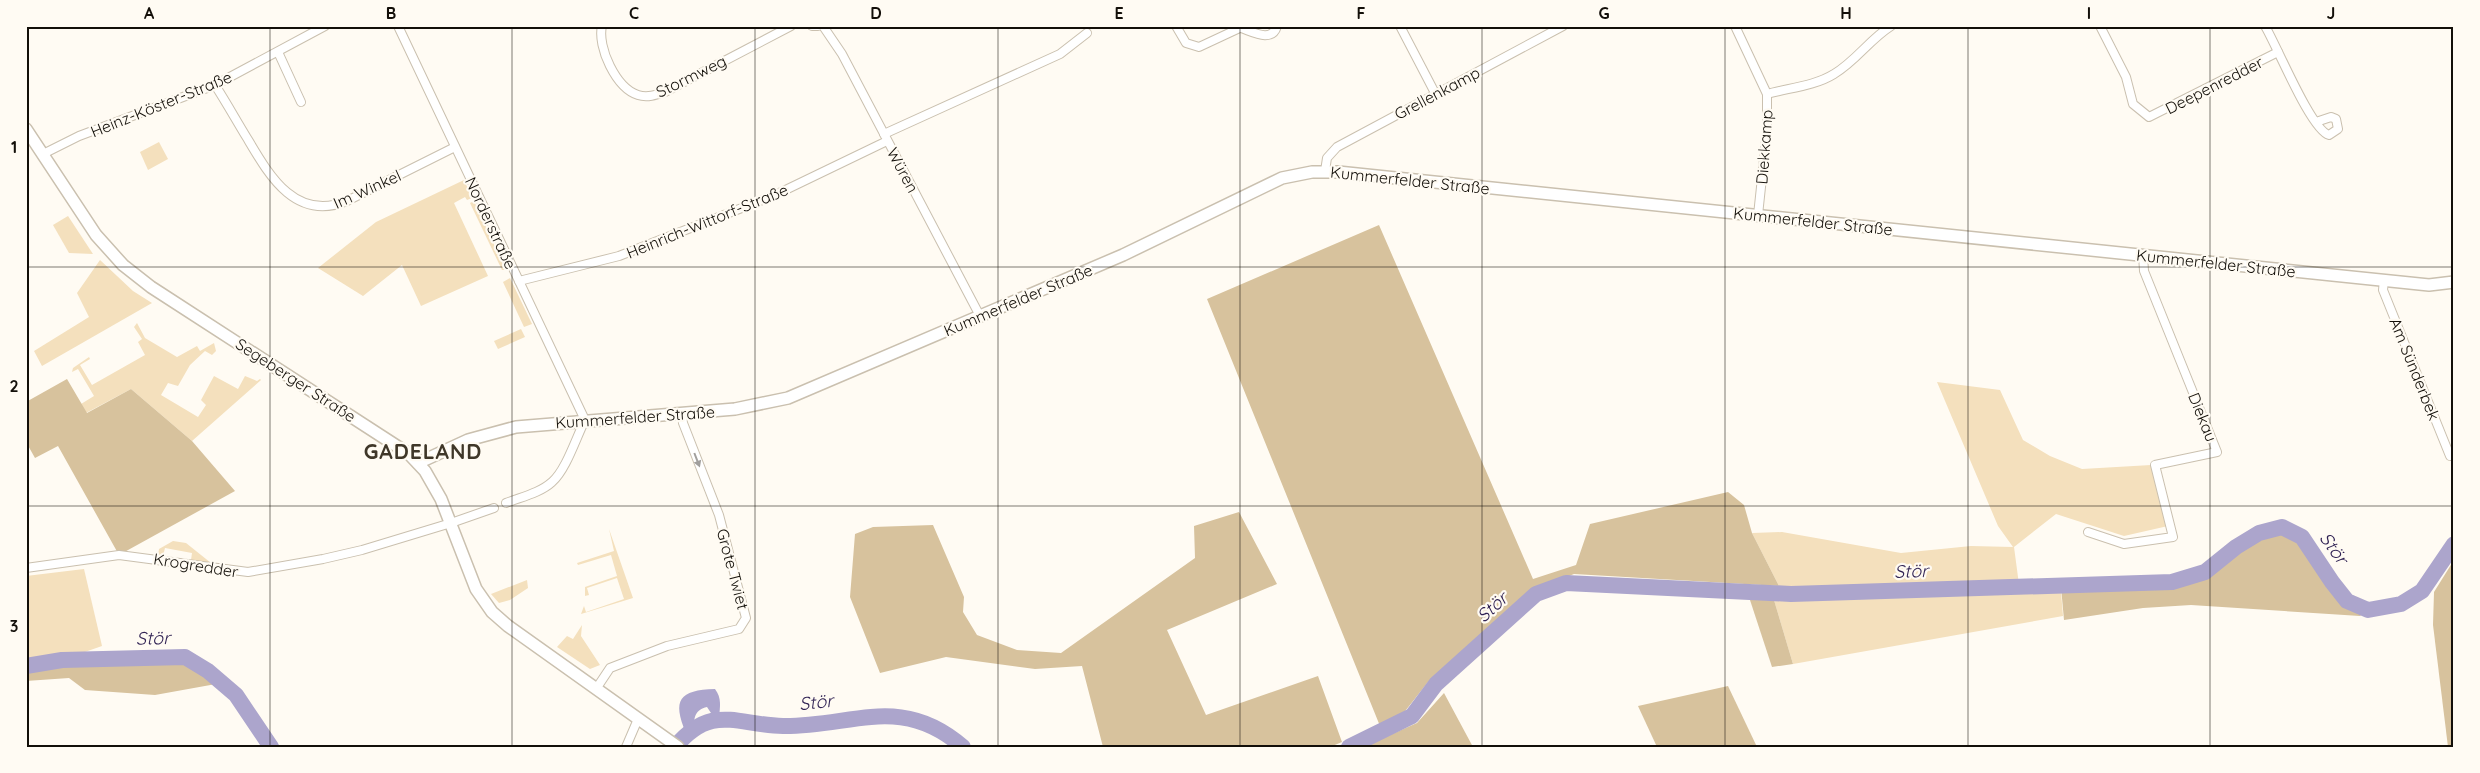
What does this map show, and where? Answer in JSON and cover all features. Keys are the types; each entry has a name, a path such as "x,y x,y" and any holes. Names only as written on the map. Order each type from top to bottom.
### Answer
{"street":[{"name":"Heinz-Köster-Straße","path":"43,154 79,136 215,85 324,26"},
{"name":"Norderstraße","path":"398,26 584,420"},
{"name":"Stormweg","path":"602,26 601,46 621,83 631,92 646,96 665,92 791,26"},
{"path":"812,26 818,26"},
{"name":"Würen","path":"823,26 837,46 980,316"},
{"path":"1176,26 1186,43 1199,47 1243,27 1268,36 1273,34 1277,26"},
{"path":"1400,26 1435,93"},
{"name":"Grellenkamp","path":"1325,171 1328,158 1337,147 1563,26"},
{"name":"Diekkamp","path":"1735,26 1766,94 1767,131 1758,215"},
{"path":"1766,94 1827,78 1844,67 1877,36 1892,26"},
{"name":"Deepenredder","path":"2100,26 2126,77 2133,104 2149,117 2278,52"},
{"name":"Deepenredder","path":"2265,26 2305,105 2316,122"},
{"name":"Heinrich-Wittorf-Straße","path":"518,281 619,256 776,195 886,137 1060,54 1087,33"},
{"path":"278,52 301,102"},
{"name":"Im Winkel","path":"215,85 275,183 293,196 315,205 329,206 347,201 456,147"},
{"name":"Segeberger Straße","path":"26,128 96,235 130,271 151,287 398,446 418,463 432,481 451,523 476,589 492,612 508,626 674,744"},
{"name":"Kummerfelder Straße","path":"418,463 468,440 501,430 584,420 754,407 788,398 1123,255 1282,178 1300,173 1325,171 2429,285 2454,282"},
{"name":"Diekau","path":"2088,532 2124,544 2174,537 2155,465 2217,452 2144,270 2144,255"},
{"name":"Am Sünderbek","path":"2384,280 2383,290 2450,456"},
{"name":"Grote Twiet","path":"596,689 610,668 667,646 739,628 746,618 718,515 683,423 682,414"},
{"path":"506,503 543,489 553,482 560,473 584,420"},
{"name":"Krogredder","path":"26,568 119,555 248,572 338,555 451,523 494,508"},
{"path":"626,747 638,718"}],"shaded area":[{"path":"159,142 168,159 148,170 140,152"},
{"path":"464,180 472,198 467,200 465,197 454,203 488,276 421,306 402,265 363,296 318,268 376,222"},
{"path":"474,201 505,270 502,270 470,203"},
{"path":"68,216 93,254 69,253 53,225"},
{"path":"1379,225 1533,579 1576,565 1590,524 1728,492 1744,505 1752,533 1779,586 1574,574 1537,589 1428,682 1402,715 1380,726 1207,299"},
{"path":"100,260 133,291 152,303 42,366 34,351 89,317 77,293"},
{"path":"510,278 532,324 524,327 503,282"},
{"path":"137,323 145,338 177,357 197,346 200,351 214,343 216,351 212,355 205,351 190,365 178,386 168,383 161,395 198,417 206,405 201,400 214,376 238,389 245,376 257,381 261,380 192,441 131,389 86,413 81,404 94,396 78,369 72,372 73,368 89,357 90,359 80,365 92,385 145,355 138,342 142,339 134,327"},
{"path":"521,329 525,337 498,349 494,341"},
{"path":"67,379 87,413 131,389 192,441 235,491 119,555 58,446 35,458 26,442 26,402"},
{"path":"1937,382 2000,390 2023,440 2050,456 2082,469 2151,465 2168,526 2124,536 2056,514 2014,547 2020,592 2061,592 2063,616 1793,664 1774,600 1779,586 1752,533 1782,532 1901,553 1971,546 2013,547 1998,526"},
{"path":"1239,512 1277,584 1167,630 1206,715 1318,676 1342,742 1330,747 1103,747 1082,666 1035,669 946,657 880,673 850,597 855,534 873,527 933,525 964,597 963,612 977,635 1017,650 1061,653 1195,558 1194,526"},
{"path":"2282,527 2302,537 2347,601 2368,610 2360,616 2191,605 2143,608 2064,620 2061,587 2172,582 2205,572 2236,547 2259,533"},
{"path":"609,529 633,598 581,614 584,606 586,612 624,599 617,578 587,588 589,595 585,596 585,587 617,576 611,555 578,565 577,563 614,551"},
{"path":"173,541 186,543 211,563 191,560 192,553 165,548 163,556 158,555 159,549"},
{"path":"2454,560 2454,747 2448,747 2433,625 2434,592"},
{"path":"84,569 102,646 62,660 26,666 26,576"},
{"path":"527,580 528,588 510,600 499,603 491,594"},
{"path":"1749,597 1774,600 1793,664 1772,667"},
{"path":"582,625 581,636 600,665 590,669 557,647 567,636 573,639"},
{"path":"185,657 206,670 216,684 155,695 85,690 69,678 26,681 26,666 62,660"},
{"path":"1728,686 1757,747 1657,747 1638,706"},
{"path":"715,689 720,699 719,718 715,719 707,707 703,708 696,714 694,728 686,733 680,712 682,699 693,692"},
{"path":"1444,693 1473,747 1363,747 1417,723"}],"waterway":[{"name":"Stör","path":"1349,747 1412,716 1436,684 1536,594 1566,583 1791,594 2172,582 2205,572 2236,547 2259,533 2282,527 2302,537 2347,601 2368,610 2401,604 2422,591 2454,544"},
{"name":"Stör","path":"26,666 62,660 185,657 208,671 236,695 271,747"},
{"name":"Stör","path":"675,747 688,733 701,725 713,721 725,720 783,726 876,717 897,717 918,721 940,731 963,747"}],"district":[{"name":"GADELAND","path":"423,451"}]}
